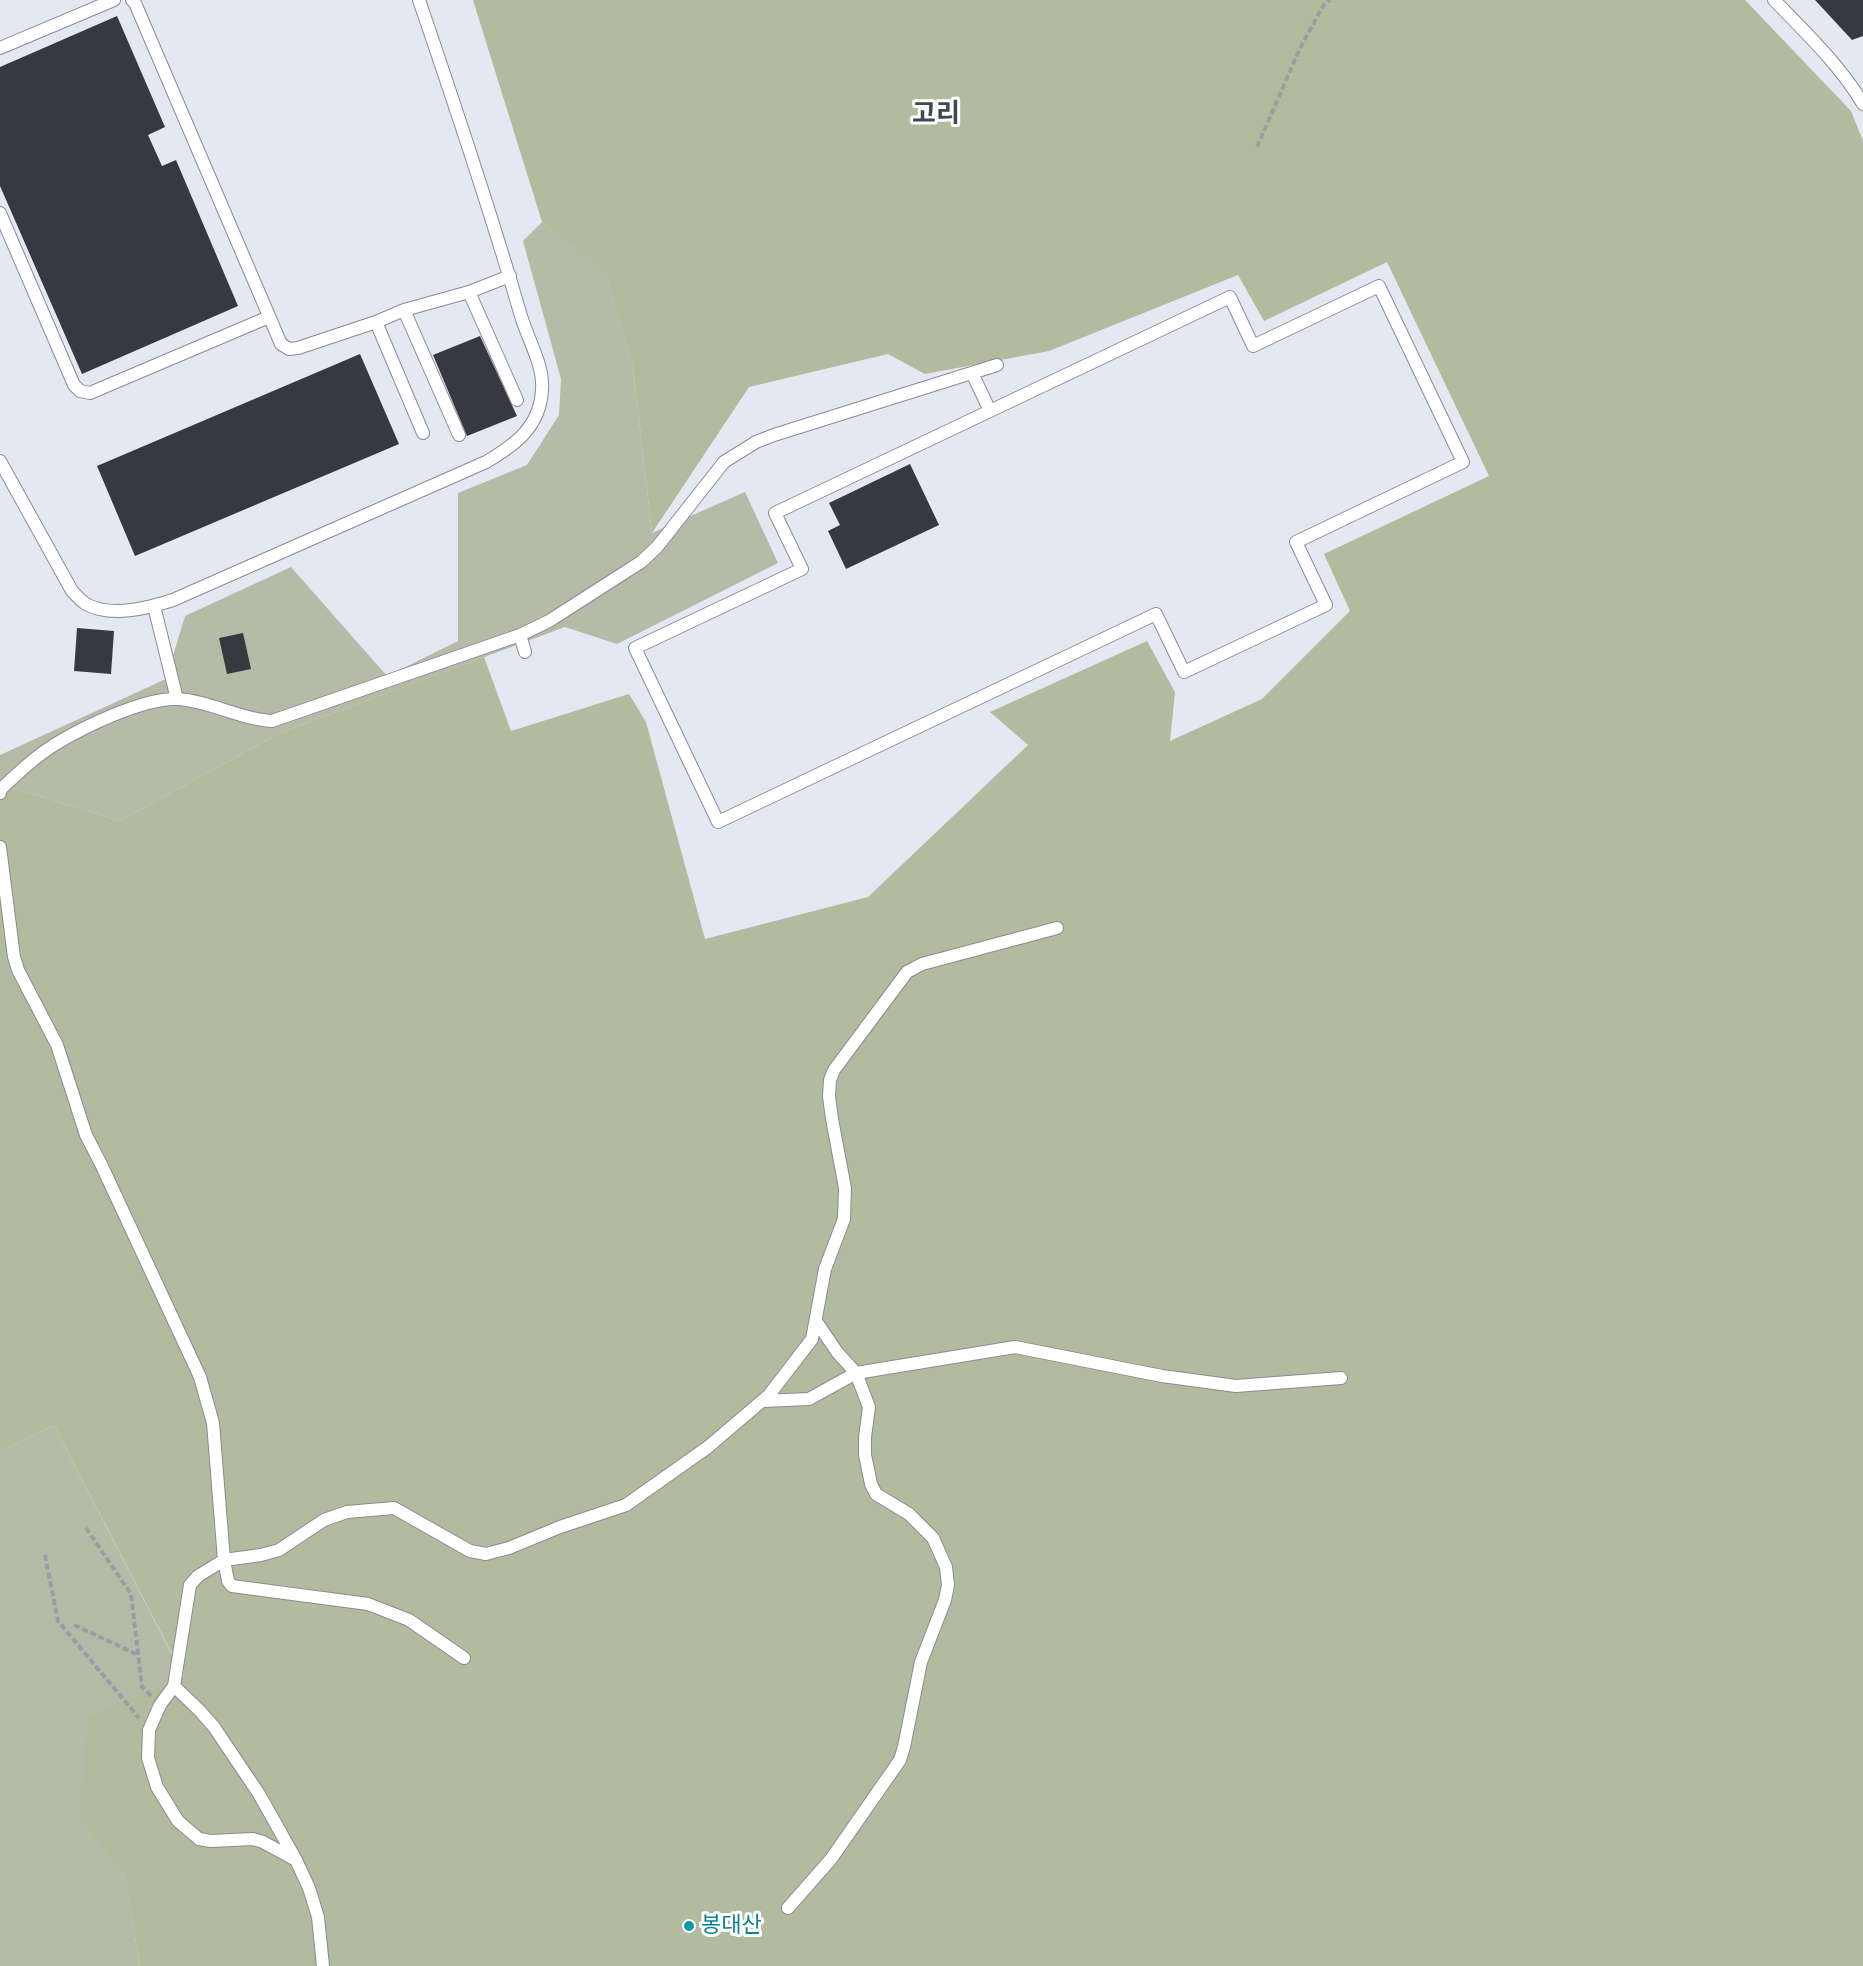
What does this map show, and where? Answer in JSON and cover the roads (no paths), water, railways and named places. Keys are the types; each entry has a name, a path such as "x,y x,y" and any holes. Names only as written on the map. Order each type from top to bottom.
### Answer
{"lane":[{"path":"0,48 114,0"},
{"path":"132,0 281,344 289,349 298,348 376,322 404,310 469,292 510,276"},
{"path":"0,461 72,591 86,604 103,610 126,610 154,606 173,600 454,476 512,447 525,433 536,415 542,392 542,375 522,319 461,121 418,0"},
{"path":"1774,0 1804,30 1856,92 1863,104"},
{"path":"0,213 74,385 80,391 90,393 269,317"},
{"path":"1379,286 1463,462 1296,542 1326,605 1184,672 1156,614 718,822 635,648 802,569 775,513 990,411 1230,297 1253,346 1379,286"},
{"path":"469,292 517,400"},
{"path":"404,310 459,435"},
{"path":"376,322 423,433"},
{"path":"0,793 1,789 23,767 54,745 114,715 158,701 177,699 192,701 252,719 272,721 520,635 549,621 641,562 657,547 724,462 741,450 774,435 997,365"},
{"path":"972,373 990,411"},
{"path":"154,606 177,699"},
{"path":"520,635 525,652"},
{"path":"0,848 14,957 18,970 57,1045 86,1135 200,1377 213,1423 224,1560 228,1581 232,1586 368,1604 409,1620 464,1658"},
{"path":"296,1860 264,1842 253,1839 212,1841 199,1839 178,1821 157,1787 148,1758 148,1730 160,1705 174,1686 190,1586 198,1576 224,1560 279,1550 324,1520 347,1512 394,1508 470,1551 486,1554 509,1548 560,1527 626,1505 708,1447 769,1395 812,1339 825,1269 844,1219 845,1188 829,1096 830,1080 834,1070 907,972 922,964 1057,928"},
{"path":"788,1908 831,1859 900,1760 921,1662 945,1600 948,1585 946,1567 933,1538 909,1514 876,1494 871,1484 865,1437 869,1407 858,1377 837,1352 816,1321"},
{"path":"762,1401 809,1399 858,1377 1015,1347 1162,1376 1236,1386 1341,1378"},
{"path":"174,1686 214,1727 259,1794 296,1860 309,1888 318,1917 323,1966"}],"place":[{"name":"봉대산","path":"689,1926"}],"district":[{"name":"고리","path":"936,115"}]}
